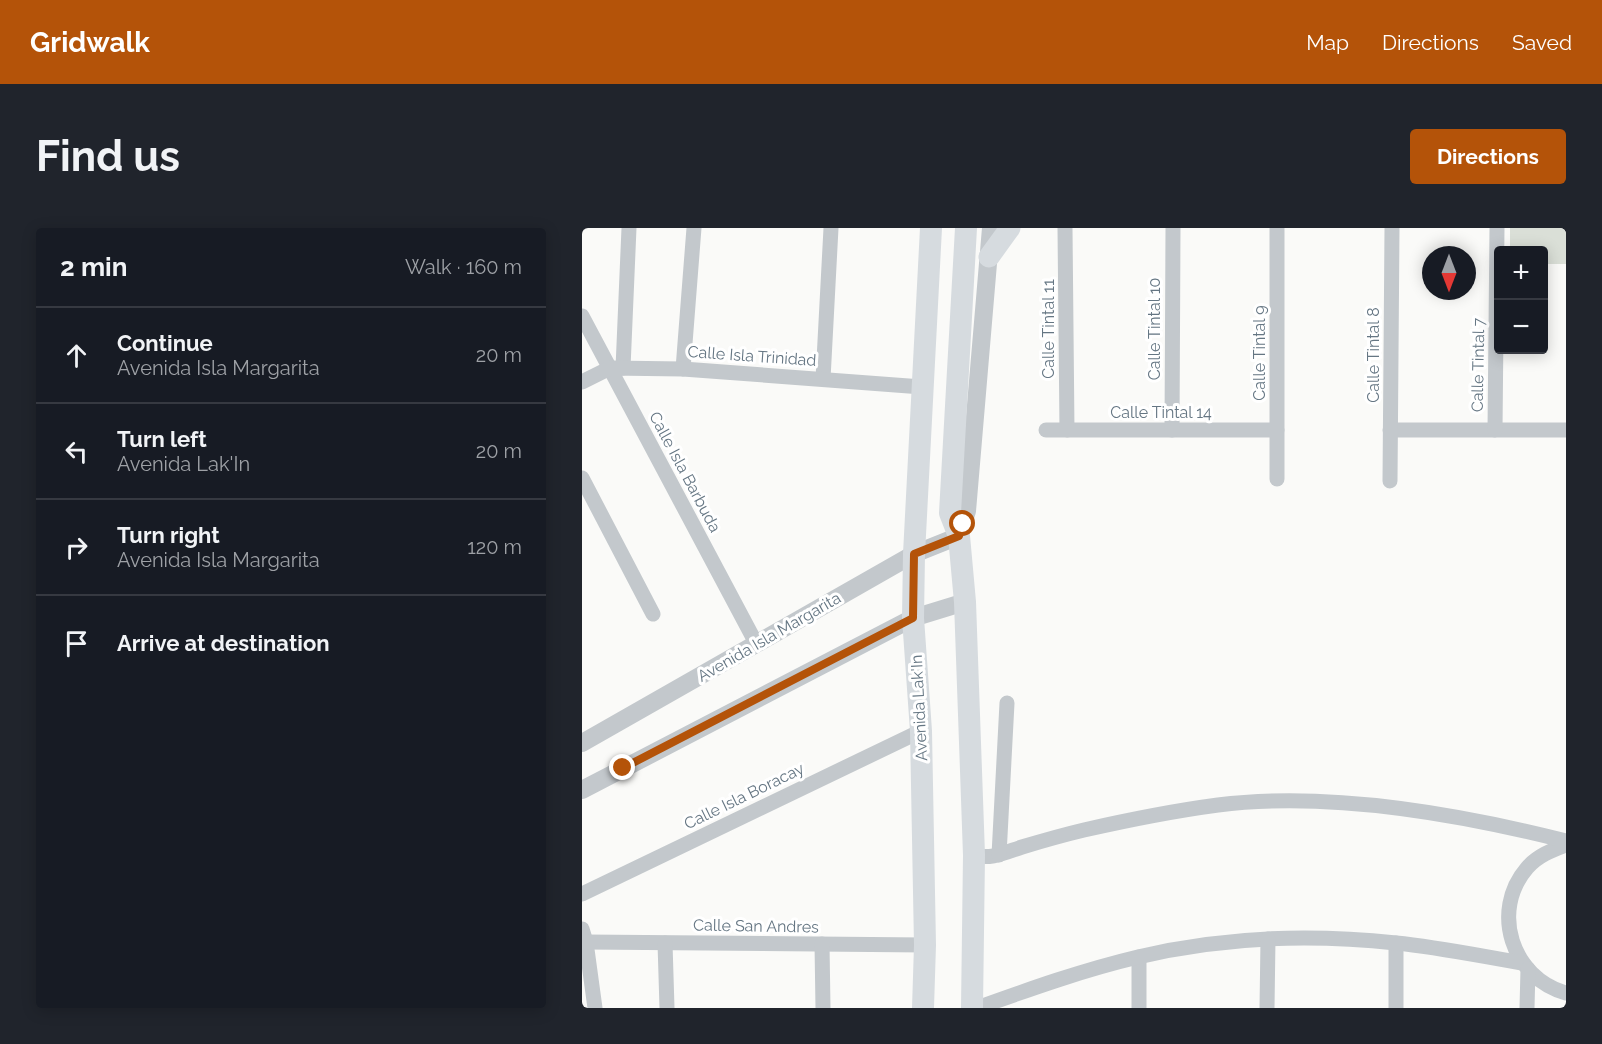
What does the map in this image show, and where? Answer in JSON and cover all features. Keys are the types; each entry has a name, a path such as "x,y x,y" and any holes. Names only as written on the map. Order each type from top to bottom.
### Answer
{"main road":[{"name":"Avenida Lak'In","path":"923,1008 925,945 921,731 913,618 914,554 931,228"},
{"path":"966,228 950,513 959,536 965,603 974,855 972,1008"},
{"path":"990,257 1010,228"}],"street":[{"path":"616,368 629,228"},
{"path":"684,369 694,228"},
{"path":"823,379 831,228"},
{"path":"959,536 967,511 991,228"},
{"name":"Calle Tintal 11","path":"1065,228 1067,430"},
{"name":"Calle Tintal 10","path":"1172,430 1173,228"},
{"name":"Calle Tintal 9","path":"1277,228 1277,479"},
{"name":"Calle Tintal 8","path":"1390,481 1392,228"},
{"name":"Calle Tintal 7","path":"1495,430 1497,228"},
{"name":"Calle Isla Barbuda","path":"582,316 616,368 757,645"},
{"name":"Calle Isla Trinidad","path":"582,382 616,368 684,369 922,387"},
{"name":"Calle Tintal 14","path":"1046,430 1277,430"},
{"path":"1390,430 1566,430"},
{"path":"582,478 653,614"},
{"name":"Avenida Isla Margarita","path":"582,743 914,554 959,536"},
{"path":"582,790 913,618 965,603"},
{"path":"999,855 1007,704"},
{"name":"Calle Isla Boracay","path":"582,894 921,731"},
{"path":"974,855 984,858 999,855 1084,830 1171,812 1221,805 1291,801 1363,804 1465,819 1499,825 1566,843"},
{"path":"1566,843 1548,851 1527,867 1513,889 1508,914 1511,940 1525,966 1540,981 1566,993"},
{"path":"584,935 595,1008"},
{"name":"Calle San Andres","path":"584,935 665,943 925,945"},
{"path":"978,1008 1011,1002 1076,974 1138,957 1202,946 1268,939 1334,939 1396,943 1525,966"},
{"path":"1267,1008 1268,939"},
{"path":"665,943 667,1008"},
{"path":"1396,943 1396,1008"},
{"path":"822,944 823,1008"},
{"path":"1138,957 1139,1008"},
{"path":"1525,966 1527,1008"}],"shaded area":[{"path":"1510,228 1566,228 1566,264 1548,264 1548,246 1510,246"}],"route":[{"path":"623,768 913,618 914,554 959,536 963,524"}]}
